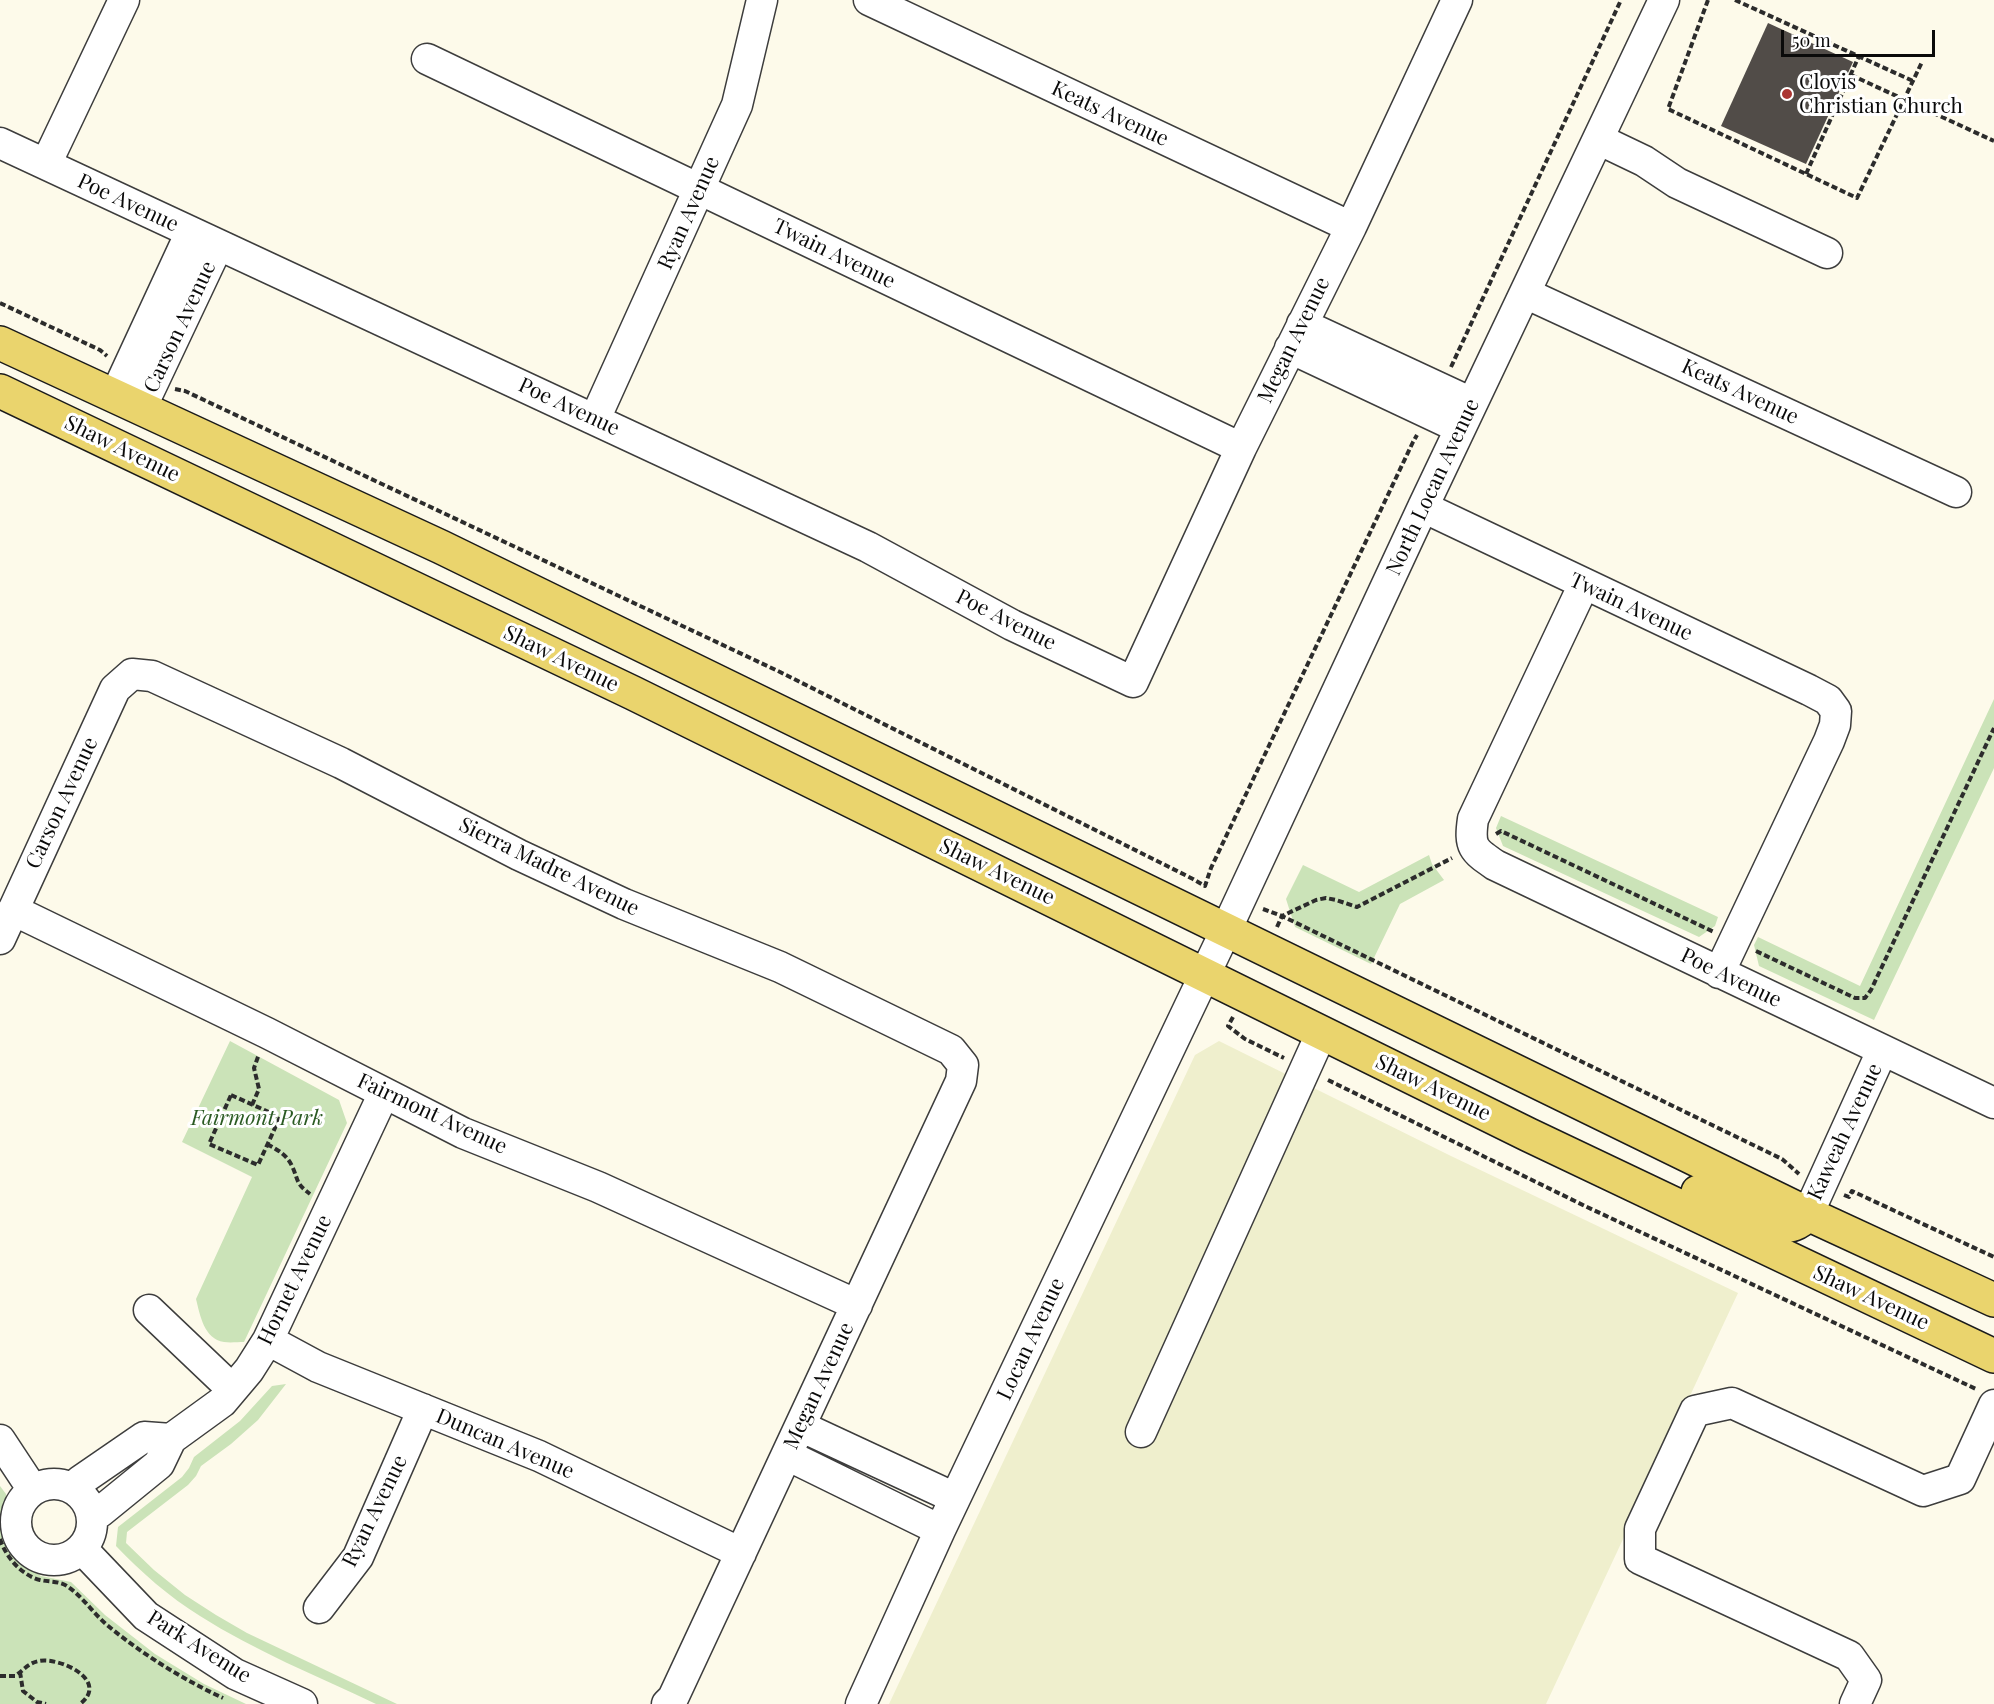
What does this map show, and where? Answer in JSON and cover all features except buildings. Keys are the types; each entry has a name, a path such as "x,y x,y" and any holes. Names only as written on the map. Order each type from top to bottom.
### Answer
{"main road":[{"name":"Shaw Avenue","path":"0,343 441,547 1808,1214 1994,1300"},
{"path":"0,371 98,415 110,418 124,416 128,402"},
{"name":"Shaw Avenue","path":"0,391 633,693 1321,1034 1994,1356"},
{"path":"1529,1135 1588,1146 1618,1156 1776,1226 1788,1227 1800,1222 1808,1214"}],"street":[{"path":"46,164 124,0"},
{"name":"Ryan Avenue","path":"595,419 737,105 762,0"},
{"name":"Keats Avenue","path":"869,0 1351,227"},
{"name":"North Locan Avenue","path":"1204,975 1664,0"},
{"name":"Megan Avenue","path":"1133,682 1241,448 1351,227 1456,1"},
{"name":"Twain Avenue","path":"427,59 1241,448"},
{"path":"1598,139 1644,161 1677,183 1827,253"},
{"name":"Poe Avenue","path":"0,142 868,547 1012,625 1133,682"},
{"name":"Carson Avenue","path":"128,402 190,232"},
{"name":"Carson Avenue","path":"128,402 218,245"},
{"name":"Keats Avenue","path":"1525,293 1956,492"},
{"path":"1296,336 1466,416"},
{"name":"Twain Avenue","path":"1423,507 1809,690 1828,700 1836,711 1835,725 1829,741 1734,941"},
{"path":"1473,847 1470,836 1473,819 1584,584"},
{"name":"Carson Avenue","path":"0,939 115,689 132,674"},
{"name":"Sierra Madre Avenue","path":"132,674 152,676 341,763 519,855 624,904 780,967 951,1050 963,1065"},
{"name":"Poe Avenue","path":"1473,847 1495,865 1994,1103"},
{"name":"Fairmont Avenue","path":"13,910 267,1033 464,1133 598,1187 857,1305"},
{"path":"1719,973 1734,941"},
{"name":"Locan Avenue","path":"861,1704 955,1498 1204,975"},
{"path":"1141,1432 1321,1034"},
{"name":"Kaweah Avenue","path":"1808,1214 1882,1051"},
{"name":"Megan Avenue","path":"667,1704 673,1698 961,1081 963,1065"},
{"name":"Hornet Avenue","path":"83,1501 100,1512 159,1464 171,1439 222,1402 249,1370 268,1340 384,1093"},
{"path":"149,1310 232,1389"},
{"name":"Duncan Avenue","path":"268,1340 318,1367 538,1456 741,1553"},
{"path":"1855,1704 1866,1680 1849,1656 1640,1559 1640,1529 1695,1411 1732,1403 1923,1491 1960,1479 1989,1399"},
{"name":"Ryan Avenue","path":"319,1608 358,1557 423,1409"},
{"path":"800,1426 955,1498"},
{"path":"83,1501 64,1485 43,1485 33,1490 23,1499 18,1510 16,1523 18,1536 34,1555 46,1560 71,1557 82,1550 90,1538 93,1526 83,1501 80,1481 144,1437 171,1439"},
{"path":"0,1440 33,1490"},
{"path":"787,1455 940,1530"},
{"path":"113,1458 132,1486"},
{"path":"877,1499 891,1468"},
{"name":"Park Avenue","path":"82,1550 146,1616 235,1674 302,1704"}],"path":[{"path":"1449,371 1621,0"},
{"path":"1708,0 1668,109 1857,198 1922,62"},
{"path":"1735,0 1913,81"},
{"path":"1806,174 1859,56"},
{"path":"1851,75 1994,141"},
{"path":"0,303 100,350 114,361"},
{"path":"171,388 185,391 780,672 1205,886 1211,868 1402,463 1422,429"},
{"path":"1266,949 1282,916 1316,900 1326,898 1357,908 1501,831 1855,998 1865,998 1871,990 1994,728"},
{"path":"1282,916 1782,1159 1797,1173 1849,1197 1852,1191 1994,1257"},
{"path":"1243,995 1228,1026 1245,1039 1587,1207 1989,1399"},
{"path":"252,1105 259,1089 254,1068 267,1033"},
{"path":"231,1095 280,1117 267,1144 258,1165 210,1144 231,1095"},
{"path":"267,1144 282,1152 292,1166 296,1182 308,1193 332,1204"},
{"path":"0,1539 3,1550 19,1568 38,1579 60,1583 68,1587 106,1624 172,1672 225,1699"},
{"path":"0,1676 15,1676 27,1665 39,1660 52,1661 78,1670 87,1680 90,1690 86,1699 80,1704"},
{"path":"20,1672 23,1690 38,1702 46,1704"}],"green space":[{"path":"1994,699 1994,768 1874,1020 1759,966 1754,945 1758,937 1860,986"},
{"path":"1501,816 1718,917 1715,926 1699,937 1503,846 1496,828"},
{"path":"1429,855 1432,864 1444,880 1400,904 1371,964 1295,927 1286,899 1303,865 1359,892"},
{"name":"Fairmont Park","path":"230,1041 339,1100 347,1123 244,1342 224,1342 212,1336 201,1319 196,1299 252,1177 182,1142"},
{"path":"1219,1041 1451,1156 1738,1293 1546,1704 889,1704 1195,1055"},
{"path":"286,1384 258,1420 201,1466 188,1485 127,1532 126,1543 185,1595 216,1615 247,1633 397,1704 376,1704 242,1641 189,1609 166,1592 116,1546 118,1527 182,1477 194,1457 240,1421 272,1386"},
{"path":"0,1486 6,1494 8,1503 5,1521 7,1540 12,1552 24,1566 41,1576 71,1582 105,1615 155,1654 204,1684 246,1704 0,1704"}],"place":[{"name":"Clovis Christian Church","path":"1787,94"}]}
